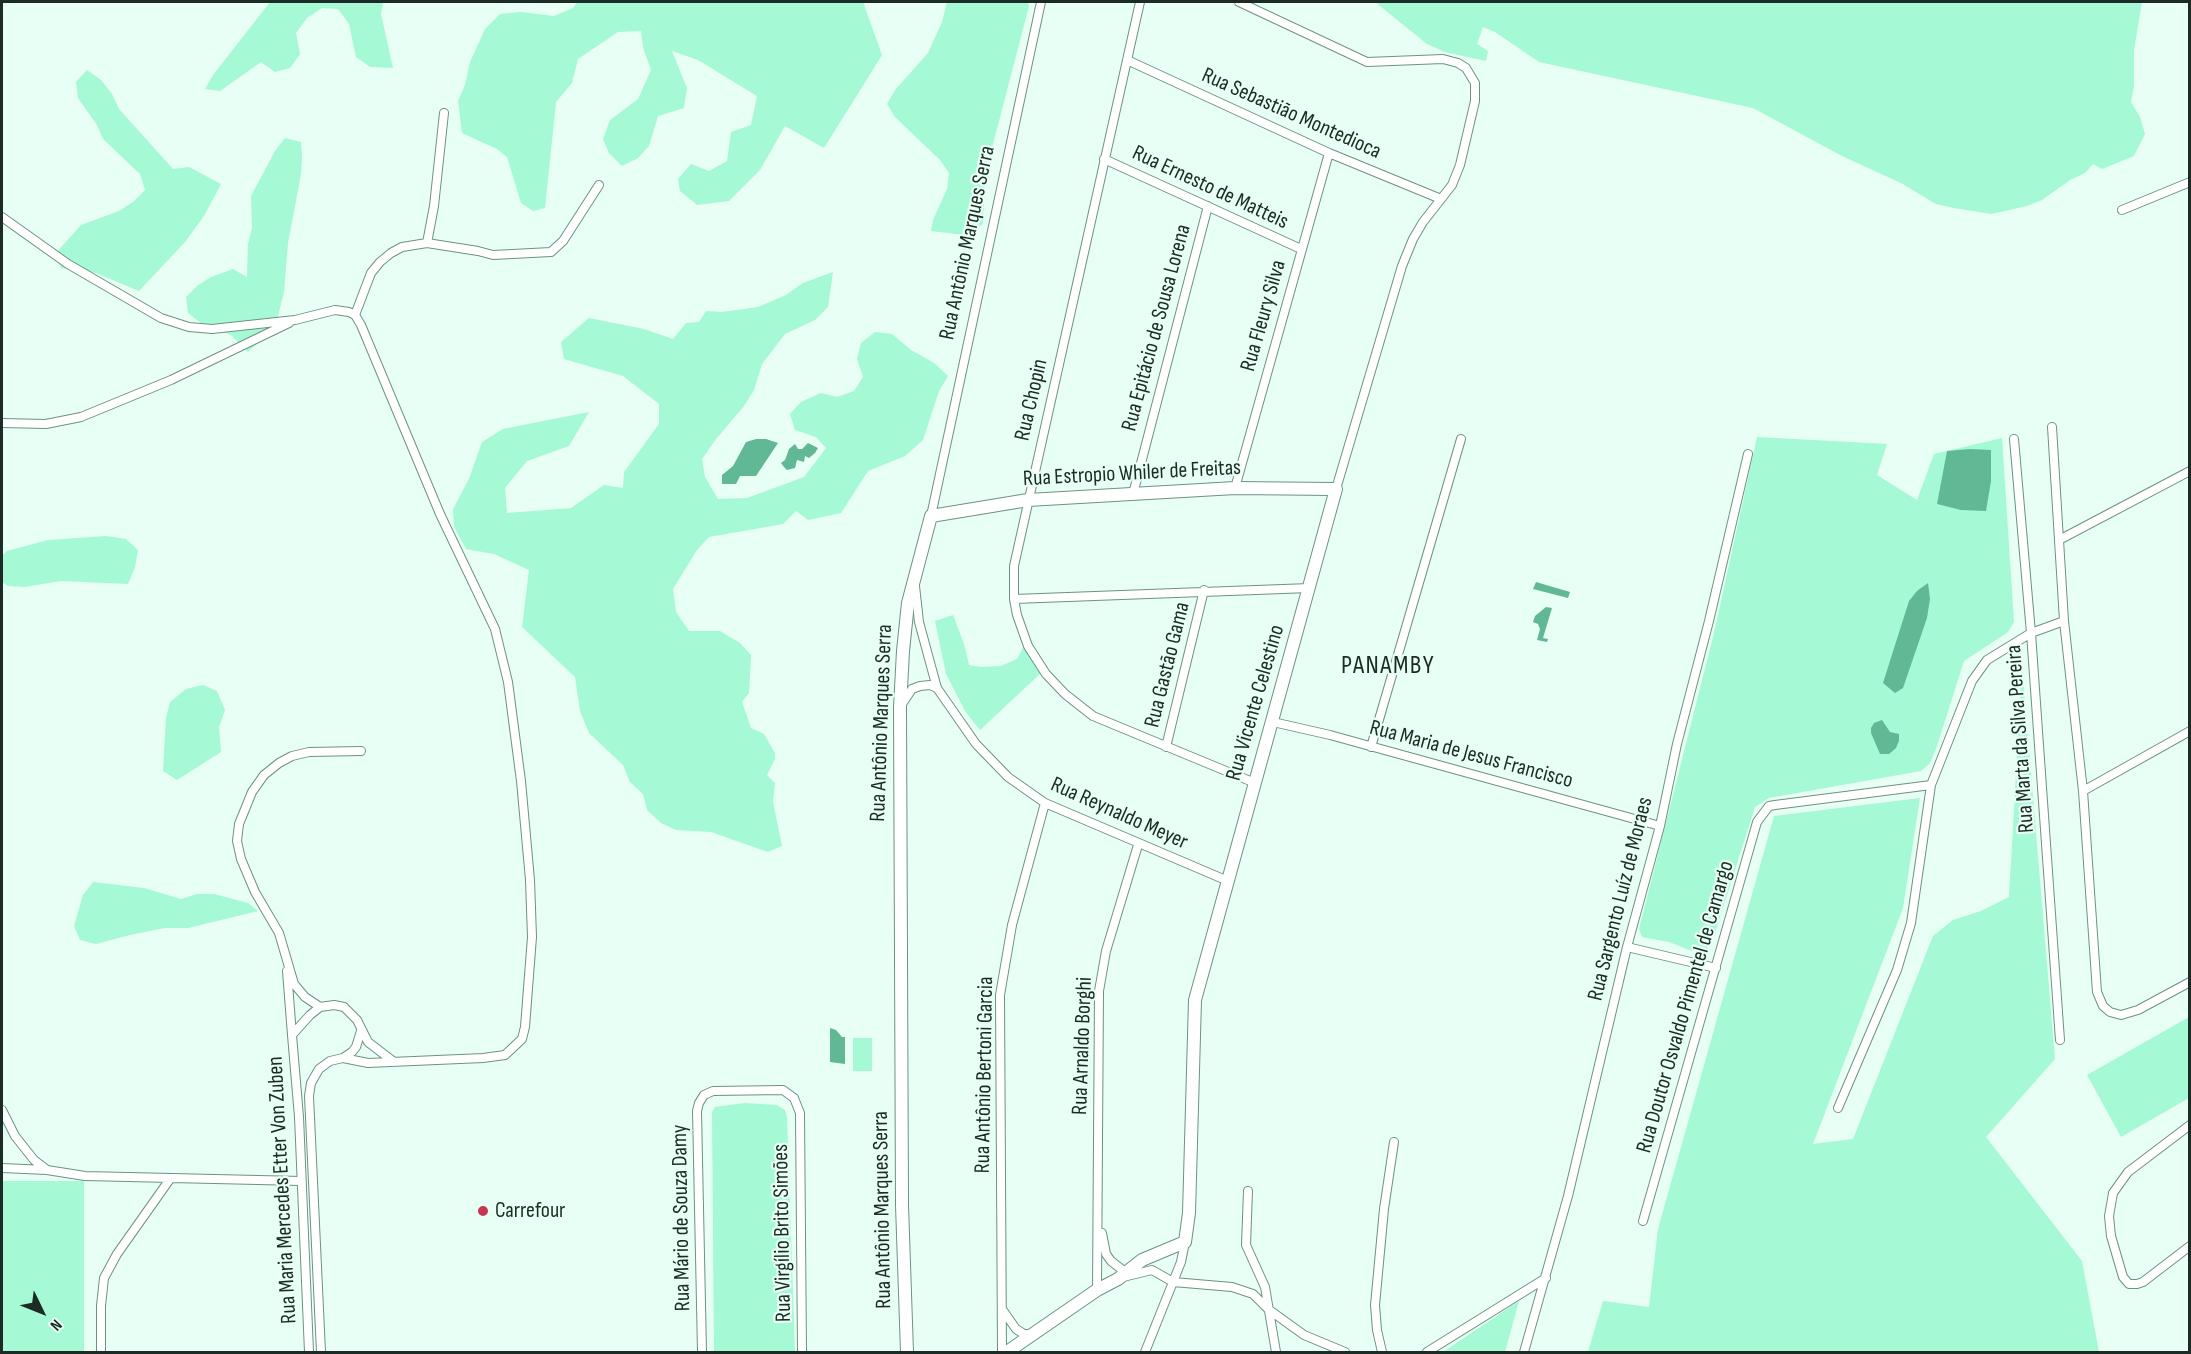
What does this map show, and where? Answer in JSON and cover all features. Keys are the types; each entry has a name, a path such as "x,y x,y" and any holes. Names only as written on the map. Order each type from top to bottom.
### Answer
{"street":[{"name":"Rua Antônio Marques Serra","path":"907,1353 902,1205 900,707 905,627 931,516 1041,2"},
{"name":"Rua Chopin","path":"1140,2 1014,566 1014,599 1028,646 1046,675 1065,694 1093,716 1255,783"},
{"name":"Rua Vicente Celestino","path":"1145,1353 1181,1262 1185,1242 1189,1213 1195,1000 1336,489 1402,267 1413,239 1423,222 1452,185 1460,165 1475,101 1474,83 1466,68 1458,63 1443,59 1367,62 1239,2"},
{"name":"Rua Sebastião Montedioca","path":"1127,60 1329,153 1442,199"},
{"path":"427,243 434,206 444,113"},
{"name":"Rua Fleury Silva","path":"1235,488 1329,153"},
{"name":"Rua Ernesto de Matteis","path":"1104,159 1301,249"},
{"path":"2122,210 2190,182"},
{"path":"355,315 365,286 380,262 402,247 427,243 493,255 551,252 563,241 599,185"},
{"name":"Rua Epitácio de Sousa Lorena","path":"1133,495 1208,206"},
{"path":"2,217 68,264 161,318 189,327 212,329 295,320 335,310 355,315 440,514 495,629 508,682 521,781 530,880 532,938 525,1028 522,1039 505,1055 368,1063 343,1058"},
{"path":"2,423 46,424 81,417 171,381 295,320"},
{"path":"2052,427 2064,621 2083,791 2097,992 2103,1006 2110,1012 2121,1015 2138,1010 2190,982"},
{"path":"1371,747 1461,439"},
{"name":"Rua Marta da Silva Pereira","path":"2014,439 2031,633 2060,1038"},
{"name":"Rua Sargento Luíz de Moraes","path":"1524,1353 1569,1196 1627,947 1660,826 1677,744 1709,621 1748,454"},
{"path":"2059,540 2190,471"},
{"name":"Rua Estropio Whiler de Freitas","path":"931,516 1028,500 1235,488 1336,489"},
{"name":"Rua Reynaldo Meyer","path":"915,579 919,622 937,688 989,759 1008,777 1045,803 1228,881"},
{"path":"1014,599 1204,590 1310,588"},
{"name":"Rua Gastão Gama","path":"1166,747 1204,590"},
{"path":"1838,1108 1897,970 1911,923 1931,785 1978,670 1987,660 2031,633 2064,621"},
{"path":"900,707 912,689 930,685 937,688"},
{"name":"Rua Maria de Jesus Francisco","path":"1273,722 1660,826"},
{"path":"2083,791 2190,731"},
{"path":"362,751 309,752 292,756 264,775 245,806 239,824 237,841 241,859 255,892 279,933 294,984 299,991 320,1007 334,1005 344,1007 357,1020 361,1031 374,1048 394,1062"},
{"name":"Rua Doutor Osvaldo Pimentel de Camargo","path":"1643,1221 1756,822 1769,806 1931,785"},
{"name":"Rua Antônio Bertoni Garcia","path":"1002,1353 1000,995 1012,925 1045,803"},
{"name":"Rua Arnaldo Borghi","path":"1097,1290 1099,991 1106,951 1138,844"},
{"path":"1627,947 1716,968"},
{"path":"286,959 292,1035"},
{"name":"Rua Maria Mercedes Etter Von Zuben","path":"309,1353 296,1067 292,1035 320,1007"},
{"name":"Rua Maria Mercedes Etter Von Zuben","path":"321,1353 309,1096 311,1083 319,1069 330,1061 343,1058 357,1047 361,1031"},
{"name":"Rua Virgílio Brito Simões","path":"713,1091 783,1090 795,1098 800,1113 802,1353"},
{"name":"Rua Mário de Souza Damy","path":"702,1353 697,1111 704,1095 713,1091"},
{"path":"2,1110 15,1136 34,1160 47,1170"},
{"path":"2190,1125 2128,1172 2113,1193 2109,1216 2111,1236 2122,1277 2129,1284 2143,1282 2190,1246"},
{"path":"1382,1353 1375,1305 1384,1209 1394,1142"},
{"path":"2,1168 47,1170 85,1176 301,1181"},
{"path":"100,1353 104,1278 117,1254 170,1179"},
{"path":"1248,1191 1246,1245 1266,1287 1276,1353"},
{"name":"Rua Arnaldo Borghi","path":"1099,1218 1106,1254 1122,1275"},
{"path":"1007,1353 1149,1257 1185,1242"},
{"path":"1122,1275 1152,1270 1173,1282 1232,1287 1253,1294 1268,1309 1304,1335 1345,1353"},
{"path":"1427,1353 1546,1278"},
{"path":"1002,1309 1016,1329 1024,1334 1034,1334"}],"shaded area":[{"path":"270,2 383,2 381,14 393,68 370,67 356,57 349,24 338,9 322,8 307,18 296,33 300,54 290,68 275,72 261,62 220,91 205,89 213,75"},
{"path":"577,2 863,2 882,55 824,148 785,126 760,170 729,201 697,205 680,191 678,179 691,164 709,171 727,161 731,132 751,125 757,96 698,60 672,51 687,88 684,108 658,116 649,146 638,158 622,166 609,153 603,139 610,120 638,99 651,70 643,47 641,31 618,32 578,59 572,83 556,102 545,208 533,211 521,203 507,157 497,149 462,133 458,101 465,85 470,62 485,29 500,14 521,12 554,16 573,8"},
{"path":"947,2 1028,2 1029,6 985,175 983,224 965,235 931,231 933,220 947,189 949,173 940,160 895,117 887,104 895,90 928,53 942,22"},
{"path":"1375,2 2142,2 2134,50 2134,86 2131,102 2140,117 2145,134 2134,156 2102,169 2093,164 2085,173 2070,180 2042,200 2027,206 1991,214 1954,208 1936,204 1901,183 1842,156 1753,108 1539,62 1495,32 1483,27 1477,44 1488,51 1486,61 1445,52 1427,44"},
{"path":"87,70 101,80 112,94 119,109 173,169 189,167 221,184 204,216 185,242 139,291 96,273 61,268 55,254 81,225 119,211 145,190 140,174 103,139 97,125 78,98 76,82"},
{"path":"285,138 301,142 302,158 288,243 284,292 276,324 248,352 231,335 201,323 188,313 186,297 211,277 233,269 247,277 248,244 252,228 251,196 275,151"},
{"path":"833,272 828,307 815,320 785,334 762,364 754,390 744,406 702,459 705,477 718,499 747,498 804,477 826,448 816,437 795,430 790,414 801,402 821,393 837,397 854,391 863,377 857,359 861,343 875,332 892,334 911,350 934,363 948,376 939,391 923,440 905,456 868,471 841,513 808,520 796,511 783,524 709,537 697,550 673,589 676,612 689,631 720,631 740,643 751,655 749,693 742,702 751,728 764,734 775,753 775,759 767,775 775,783 773,802 782,846 768,852 711,832 676,830 661,823 647,810 643,794 630,782 623,765 589,733 580,711 575,677 522,627 529,570 494,554 466,549 454,527 453,509 469,479 482,442 503,429 589,412 569,446 527,461 505,488 507,513 571,508 604,485 623,488 624,472 659,424 659,404 623,376 564,359 561,342 589,318 644,329 673,339 686,323 699,322 706,311 722,312 758,307 786,295 803,283"},
{"path":"1757,437 1887,444 1877,475 1917,500 1934,454 2002,438 2014,622 2008,632 1964,661 1936,749 1930,763 1921,771 1769,798 1755,807 1714,936 1706,950 1692,951 1669,942 1642,937 1639,929 1714,633"},
{"path":"756,439 778,443 756,476 740,476 736,484 722,484 722,475 733,466 746,442"},
{"path":"808,443 818,448 815,453 809,458 805,456 804,462 797,460 795,468 787,470 781,463 785,460 789,449 795,444 798,449 802,449"},
{"path":"1991,450 1991,481 1986,511 1961,510 1937,504 1947,451"},
{"path":"106,536 126,539 138,550 135,567 128,584 61,581 24,587 8,586 2,582 2,556 7,551 48,540"},
{"path":"1536,582 1570,592 1568,598 1533,589"},
{"path":"1928,583 1930,599 1927,618 1903,688 1895,693 1883,683 1909,601"},
{"path":"1546,607 1552,608 1543,638 1548,639 1547,642 1537,640 1540,629 1538,624 1533,622 1535,616"},
{"path":"953,615 969,665 1001,666 1017,659 1024,646 1041,673 980,730 965,711 946,674 935,621"},
{"path":"2022,666 2055,1059 1986,1137 2082,1261 2099,1352 1588,1352 1603,1301 1649,1307 1658,1229 1774,816 1920,798 1903,908 1813,1144 1853,1139 1933,936 1953,920 1981,911 2009,897"},
{"path":"203,685 217,691 225,710 219,727 221,752 177,780 163,771 166,718 170,702 186,689"},
{"path":"1882,720 1890,732 1899,734 1896,748 1889,754 1880,754 1871,733 1874,723"},
{"path":"93,882 144,888 181,899 197,894 214,894 248,903 258,911 188,928 165,928 96,944 80,940 74,926 83,895"},
{"path":"2189,1017 2189,1098 2121,1137 2087,1075"},
{"path":"830,1028 845,1037 845,1064 830,1062"},
{"path":"853,1038 872,1038 872,1071 853,1071"},
{"path":"745,1103 777,1105 785,1110 787,1117 795,1352 714,1352 712,1112 715,1107"},
{"path":"2,1181 84,1181 84,1352 2,1352"},
{"path":"1519,1301 1505,1352 1443,1352"}],"place":[{"name":"Carrefour","path":"483,1211"}],"district":[{"name":"PANAMBY","path":"1388,666"}]}
